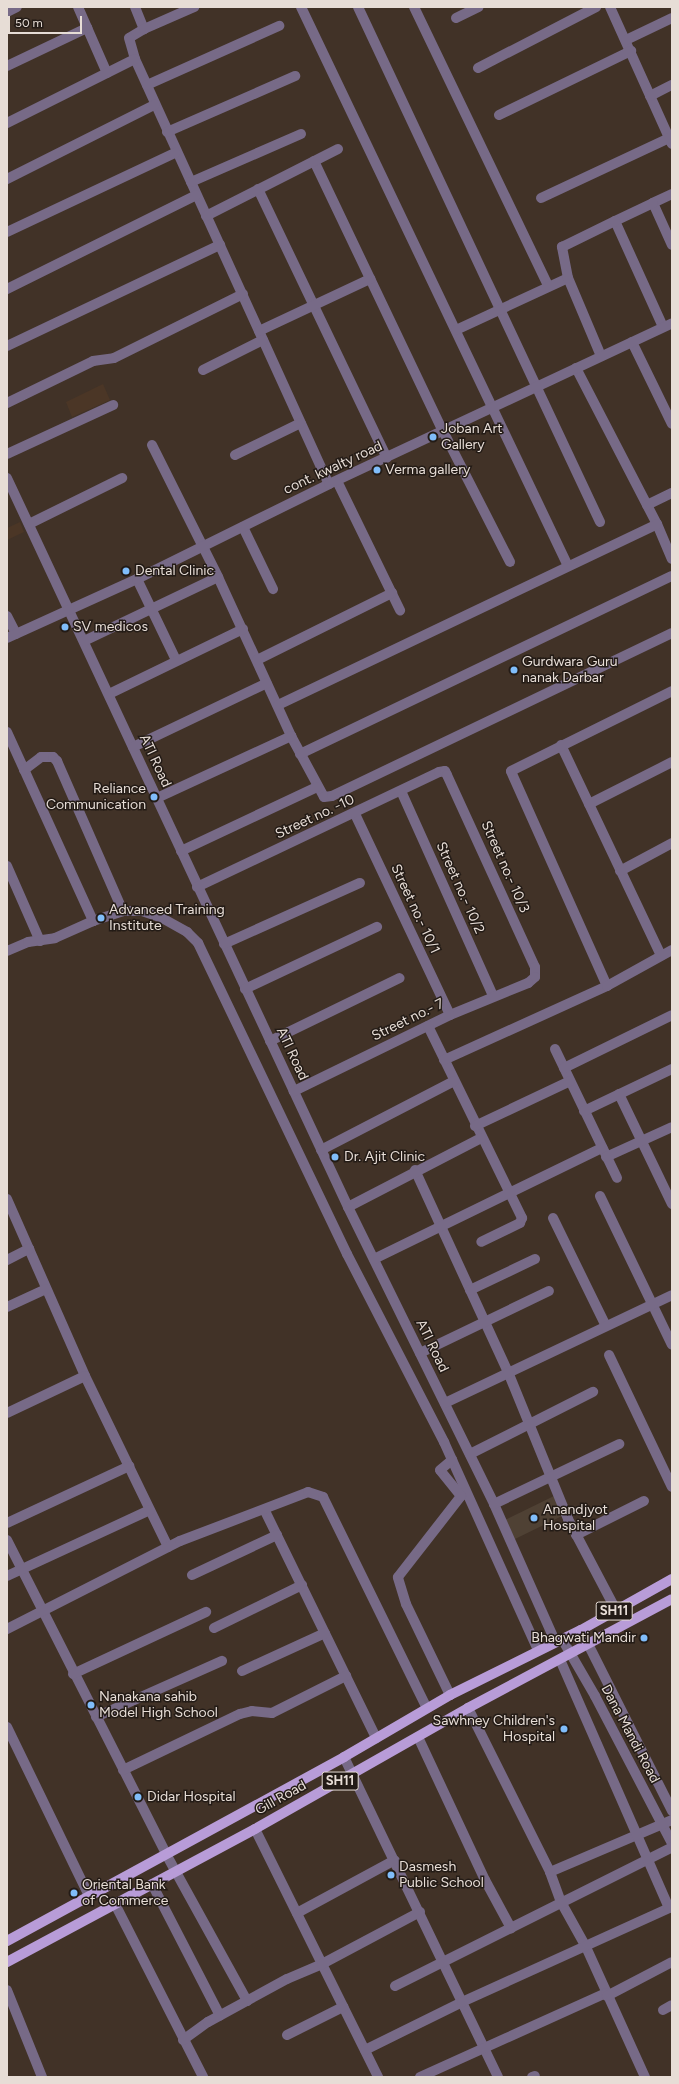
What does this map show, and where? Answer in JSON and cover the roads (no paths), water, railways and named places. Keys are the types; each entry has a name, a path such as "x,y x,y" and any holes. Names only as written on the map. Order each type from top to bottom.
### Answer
{"main road":[{"name":"Gill Road","path":"7,1941 344,1757 450,1695 581,1630 672,1579"},
{"name":"Gill Road","path":"7,1962 152,1884 175,1870 255,1829 468,1708 672,1600"}],"street":[{"path":"7,12 17,7"},
{"path":"78,7 107,73"},
{"path":"134,7 144,29"},
{"path":"194,7 130,36 128,40 134,59 301,423 400,610"},
{"path":"300,7 456,330 491,409 568,566"},
{"path":"358,7 600,522"},
{"path":"414,7 548,286"},
{"path":"456,18 479,7"},
{"path":"478,68 596,7"},
{"path":"541,198 671,141 610,7"},
{"path":"626,40 672,18"},
{"path":"147,85 279,26"},
{"path":"7,66 87,28"},
{"path":"499,115 631,51"},
{"path":"7,123 134,59"},
{"path":"167,132 295,76"},
{"path":"650,96 672,85"},
{"path":"7,179 154,105"},
{"path":"191,182 301,134"},
{"path":"206,216 338,149"},
{"path":"7,232 176,153"},
{"path":"314,161 442,431 510,562"},
{"path":"258,189 387,458"},
{"path":"601,356 568,278 562,249 563,244 672,194"},
{"path":"7,289 196,195"},
{"path":"652,203 672,245"},
{"path":"615,221 668,325"},
{"path":"7,346 220,245"},
{"path":"456,330 500,307 568,278"},
{"path":"204,370 313,304 370,279"},
{"path":"7,403 93,361 114,358 243,294"},
{"name":"cont. kwalty road","path":"12,636 137,579 333,482 668,325"},
{"path":"632,342 669,410 672,424"},
{"path":"576,368 657,524 672,559"},
{"path":"7,454 113,405"},
{"path":"235,455 301,423"},
{"path":"152,445 243,629 291,736 317,787 324,797 332,796 672,634"},
{"path":"29,524 122,478"},
{"name":"ATI Road","path":"8,480 348,1208 470,1454 559,1640"},
{"path":"647,505 672,493"},
{"path":"278,705 657,524"},
{"path":"243,527 273,589"},
{"path":"300,754 672,576"},
{"path":"84,641 218,577"},
{"path":"137,579 176,660"},
{"path":"257,660 392,593"},
{"path":"7,616 12,636"},
{"path":"108,694 243,629"},
{"path":"133,747 267,682"},
{"path":"607,986 511,773 512,769 672,691"},
{"path":"7,732 93,921"},
{"path":"157,798 291,736"},
{"path":"561,745 661,956"},
{"path":"24,770 41,757 53,757 56,761 123,911"},
{"path":"589,804 672,762"},
{"name":"Street no. -10","path":"197,887 355,814 443,771"},
{"name":"Street no.- 10/3","path":"443,771 447,775 534,967 535,977"},
{"path":"181,851 317,787"},
{"name":"Street no.- 10/2","path":"400,791 493,996"},
{"name":"Street no.- 10/1","path":"355,814 450,1015"},
{"path":"620,871 672,843"},
{"path":"7,866 40,941"},
{"path":"224,944 360,883"},
{"path":"7,951 54,938 93,921 123,911 142,911 162,918 187,932 198,943 347,1254 452,1460 538,1650"},
{"path":"245,989 378,927"},
{"path":"444,1060 607,986 672,950"},
{"name":"Street no.- 7","path":"294,1091 450,1015 493,996 528,983 535,977"},
{"path":"270,1041 400,978"},
{"path":"564,1068 672,1015"},
{"path":"428,1026 475,1126 523,1221 481,1242"},
{"path":"555,1049 617,1178"},
{"path":"584,1111 672,1069"},
{"path":"475,1126 570,1080"},
{"path":"321,1150 454,1081"},
{"path":"619,1094 672,1204"},
{"path":"606,1157 672,1127"},
{"path":"348,1208 415,1170 481,1138"},
{"path":"374,1259 602,1148"},
{"path":"415,1170 440,1228 508,1372 528,1425 552,1475 576,1534 616,1610"},
{"path":"600,1196 672,1345"},
{"path":"8,1202 85,1376 168,1547"},
{"path":"553,1218 606,1326"},
{"path":"7,1260 29,1249"},
{"path":"470,1290 535,1259"},
{"path":"7,1307 46,1289"},
{"path":"420,1353 549,1291"},
{"path":"445,1403 672,1295"},
{"path":"609,1355 672,1487"},
{"path":"7,1413 85,1376"},
{"path":"470,1454 593,1392"},
{"path":"494,1504 619,1444"},
{"path":"450,1695 406,1604 398,1577 460,1496 440,1470 452,1460"},
{"path":"7,1523 129,1466"},
{"path":"7,1629 42,1613 168,1547 265,1511 308,1492 323,1497 427,1708"},
{"path":"576,1534 644,1500"},
{"path":"7,1576 150,1510"},
{"path":"265,1511 376,1738"},
{"path":"192,1575 277,1535"},
{"path":"7,1540 42,1613 166,1854 247,2001"},
{"path":"214,1628 302,1585"},
{"path":"73,1674 206,1612"},
{"path":"581,1630 672,1811"},
{"path":"242,1671 325,1633"},
{"name":"Dana Mandi Road","path":"559,1640 571,1654 672,1843"},
{"path":"365,2050 462,2002 586,1947 670,1912 649,1859 560,1660"},
{"path":"96,1717 222,1661"},
{"path":"123,1770 240,1714 252,1711 272,1713 346,1676"},
{"path":"468,1708 550,1872 561,1902 586,1947 645,2077"},
{"path":"7,1727 89,1896"},
{"path":"418,1737 485,1880 511,1928"},
{"path":"344,1757 395,1860 498,2077"},
{"path":"550,1872 672,1820"},
{"path":"255,1829 378,2077"},
{"path":"395,1986 672,1847"},
{"path":"297,1914 395,1860"},
{"path":"152,1884 220,2016"},
{"path":"115,1904 203,2077"},
{"path":"183,2040 220,2016 287,1979 322,1964 420,1912"},
{"path":"420,2077 483,2046 606,1993 607,1996 672,1962"},
{"path":"7,1990 42,2077"},
{"path":"288,2035 343,2008"}],"place":[{"name":"Joban Art Gallery","path":"433,437"},
{"name":"Verma gallery","path":"377,470"},
{"name":"Dental Clinic","path":"126,571"},
{"name":"SV medicos","path":"65,627"},
{"name":"Gurdwara Guru nanak Darbar","path":"514,670"},
{"name":"Reliance Communication","path":"154,797"},
{"name":"Advanced Training Institute","path":"101,918"},
{"name":"Dr. Ajit Clinic","path":"335,1157"},
{"name":"Anandjyot Hospital","path":"534,1518"},
{"name":"Bhagwati Mandir","path":"644,1638"},
{"name":"Nanakana sahib Model High School","path":"91,1705"},
{"name":"Sawhney Children's Hospital","path":"564,1729"},
{"name":"Didar Hospital","path":"138,1797"},
{"name":"Dasmesh Public School","path":"391,1875"},
{"name":"Oriental Bank of Commerce","path":"74,1893"}]}
